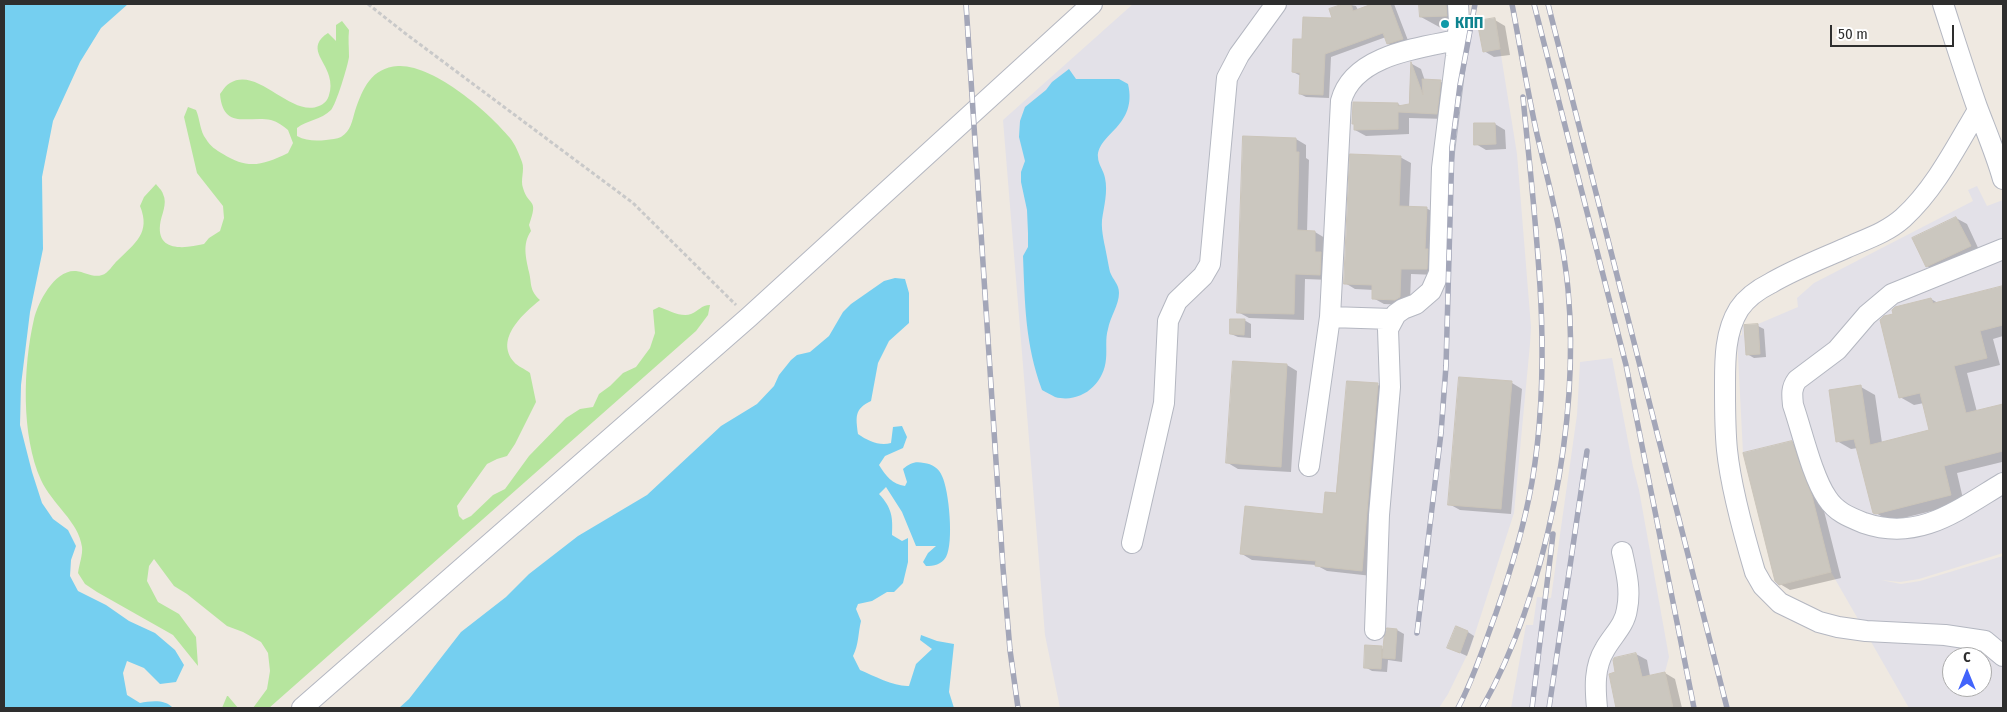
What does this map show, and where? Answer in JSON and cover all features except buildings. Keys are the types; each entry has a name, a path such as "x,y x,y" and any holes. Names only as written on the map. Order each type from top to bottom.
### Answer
{"street":[{"path":"302,708 749,317 1092,4"},
{"path":"1132,543 1164,403 1168,321 1177,301 1203,276 1210,264 1218,190 1223,102 1227,78 1239,55 1276,4"},
{"path":"1375,630 1379,515 1390,387 1388,329 1392,319 1403,309 1425,298 1435,284 1439,273 1442,168 1457,40 1458,4"},
{"path":"1943,4 1978,110 2000,152 2003,179"},
{"path":"1309,466 1330,317 1341,101 1343,93 1354,78 1379,60 1398,53 1457,40"},
{"path":"1978,110 1937,177 1918,202 1902,218 1886,230 1869,239 1769,283 1752,294 1740,308 1732,322 1727,341 1725,364 1726,426 1730,472 1753,563 1763,586 1780,603 1819,622 1838,627 1945,635 1985,641 2003,656"},
{"path":"2003,249 1892,294 1878,304 1837,350 1797,380 1792,386 1792,397 1819,482 1827,498 1851,519 1886,529 1928,525 1953,514 2003,483"},
{"path":"1330,317 1392,319"},
{"path":"1596,701 1597,667 1600,658 1620,628 1627,610 1629,595 1622,552"}],"path":[{"path":"368,4 633,203 749,317"}],"shaded area":[{"path":"1133,4 1448,4 1448,19 1453,19 1453,22 1495,18 1517,154 1531,327 1530,344 1514,513 1470,649 1439,708 1060,708 1045,635 1003,120"},
{"path":"1977,186 1987,206 2003,200 2003,553 1919,579 1900,582 1881,580 1901,584 1920,581 2003,556 2003,708 1909,708 1831,572 1776,586 1743,453 1737,336 1742,335 1742,326 1758,324 1798,307 1797,298 1814,283 1973,201 1968,190"},
{"path":"1612,358 1639,490 1669,657 1665,672 1642,677 1636,653 1613,659 1615,672 1609,674 1617,708 1511,708 1526,625 1533,625 1537,597 1551,598 1577,415 1580,362"}],"green space":[{"path":"342,21 349,30 349,57 336,101 327,113 297,128 297,136 315,140 341,137 349,129 361,95 375,75 381,71 398,66 412,67 443,81 475,103 501,127 515,146 522,162 523,188 533,206 529,225 531,231 526,241 526,251 532,287 540,300 519,319 509,336 507,344 514,362 530,373 536,402 507,456 487,464 457,506 459,516 463,520 471,516 493,495 505,489 529,456 566,418 580,409 593,407 599,394 623,373 636,367 650,348 655,333 653,310 659,307 687,315 710,305 708,315 696,331 269,708 253,708 267,689 270,671 268,653 261,642 227,626 174,586 154,559 149,566 147,581 158,602 179,614 196,637 198,666 173,635 97,592 85,584 78,573 82,550 80,538 71,521 41,480 30,443 27,422 26,379 30,338 39,304 49,288 61,275 76,271 99,276 104,274 140,237 144,223 140,206 144,197 156,184 165,202 160,234 168,244 174,247 190,247 204,244 209,238 220,231 224,218 223,206 197,173 184,117 188,107 196,110 202,133 209,144 232,159 248,164 256,164 288,153 293,143 288,130 271,120 238,119 232,117 226,113 222,106 220,94 229,84 241,80 252,81 297,105 308,108 323,104 327,100 330,84 327,70 319,54 318,43 328,33 336,41 336,25"},
{"path":"228,696 238,708 222,708"}],"water":[{"path":"4,4 128,4 101,28 80,62 53,121 42,177 43,249 30,312 21,385 20,425 42,503 53,519 68,530 76,546 71,560 70,576 78,591 106,605 129,621 155,633 175,650 184,665 176,682 160,684 144,668 127,661 123,673 127,695 140,703 162,702 173,708 4,708"},
{"path":"1069,69 1076,79 1119,79 1128,84 1130,98 1123,119 1099,149 1098,157 1106,183 1102,220 1103,234 1110,272 1119,290 1118,302 1107,333 1106,359 1101,376 1090,390 1074,398 1055,397 1042,390 1032,356 1025,308 1023,256 1028,247 1027,210 1021,182 1021,172 1025,161 1019,137 1020,121 1025,107"},
{"path":"895,278 905,279 909,293 909,323 889,341 878,363 871,401 865,404 857,414 858,434 874,442 882,444 891,443 893,427 902,426 907,437 903,448 885,456 879,465 890,479 905,486 907,482 903,469 915,462 930,464 941,473 947,493 950,516 950,540 944,560 932,566 926,566 923,562 928,553 936,546 916,546 902,512 886,487 879,494 891,513 892,535 902,541 908,538 908,562 903,583 894,592 887,592 872,601 858,604 856,609 861,621 853,656 860,670 891,683 909,686 916,664 932,649 920,640 921,635 937,641 954,644 949,692 954,708 399,708 409,699 461,632 506,597 529,574 578,536 647,495 721,426 757,404 774,386 779,375 791,360 797,355 810,352 829,336 843,312 851,304 884,281"}],"railway":[{"path":"966,4 1003,568 1010,650 1018,708"},
{"path":"1417,633 1441,433 1446,366 1452,147 1460,85 1475,4"},
{"path":"1482,708 1505,662 1525,612 1541,559 1554,504 1569,394 1570,340 1566,269 1512,4"},
{"path":"1534,4 1626,365 1694,708"},
{"path":"1548,4 1727,708"},
{"path":"1458,708 1469,685 1512,565 1529,499 1538,434 1542,386 1540,289 1523,97"},
{"path":"1549,708 1587,451"},
{"path":"1532,708 1553,534"}],"place":[{"name":"КПП","path":"1445,24"}]}
